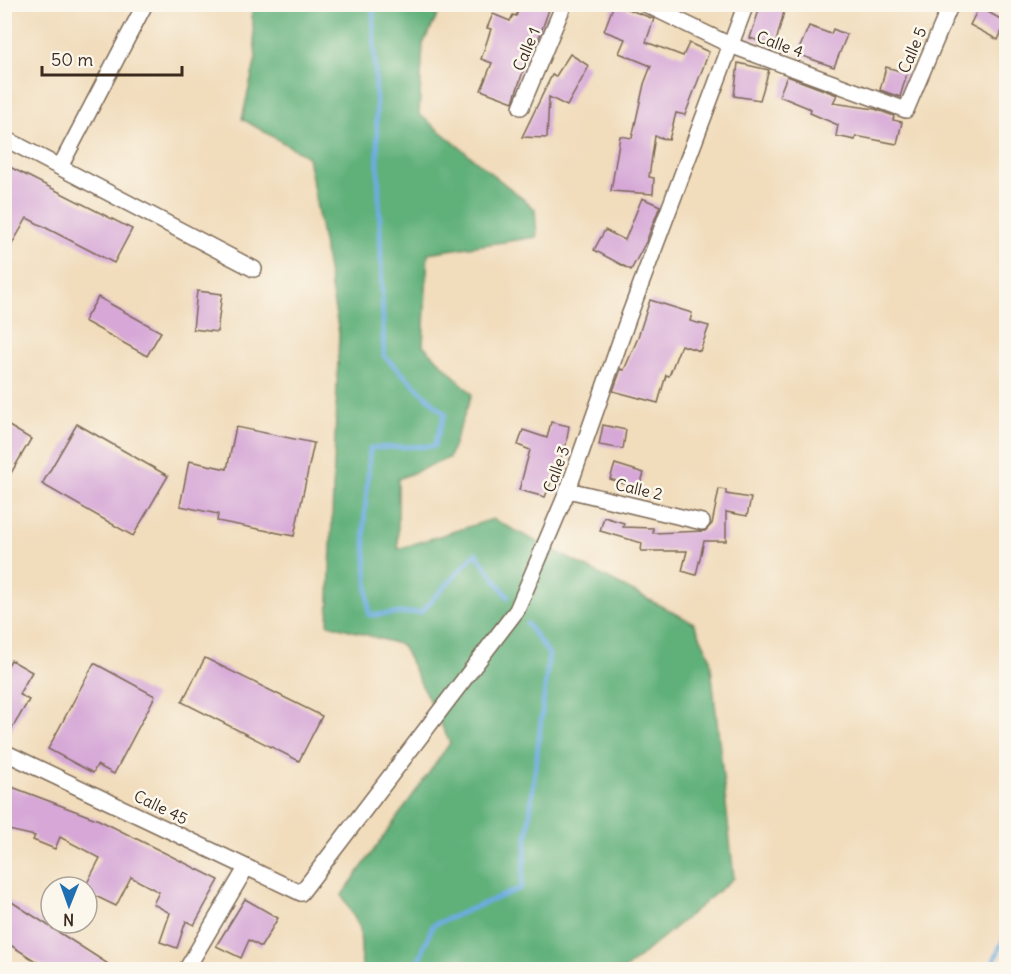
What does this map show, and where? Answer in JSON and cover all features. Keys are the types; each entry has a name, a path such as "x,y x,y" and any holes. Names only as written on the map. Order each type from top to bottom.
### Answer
{"street":[{"path":"60,167 145,4"},
{"name":"Calle 1","path":"521,107 564,4"},
{"name":"Calle 4","path":"645,4 730,45 906,110"},
{"name":"Calle 3","path":"302,893 517,610 568,490 746,4"},
{"name":"Calle 5","path":"906,110 951,4"},
{"path":"4,138 254,269"},
{"name":"Calle 2","path":"568,490 702,522"},
{"name":"Calle 45","path":"4,752 302,893"},
{"path":"186,969 246,868"}],"green space":[{"path":"251,5 443,5 423,44 419,114 535,209 537,237 428,253 423,345 472,394 449,458 398,479 398,549 493,519 694,623 710,657 734,878 625,969 362,969 360,928 342,895 450,743 402,645 328,624 339,333 308,157 242,119 256,58"}],"building":[{"path":"521,4 551,4 535,49 531,47 513,102 481,90 492,63 481,59 491,29 487,28 493,14 510,21 513,15 516,16"},
{"path":"614,4 654,19 646,42 683,56 689,43 709,52 685,115 676,113 669,140 655,136 649,177 654,178 653,194 611,191 620,136 632,138 644,84 651,66 619,53 625,39 604,31"},
{"path":"761,4 786,4 775,46 750,38"},
{"path":"979,7 1006,22 998,40 970,25"},
{"path":"809,26 831,34 833,29 847,35 834,67 797,54"},
{"path":"570,54 589,66 567,106 549,97 547,138 522,137 552,75 556,76"},
{"path":"738,63 769,70 760,100 734,96"},
{"path":"886,67 907,73 900,97 880,90"},
{"path":"787,76 837,95 833,103 875,109 894,116 893,120 902,122 897,144 856,136 855,140 836,136 838,125 810,113 811,109 779,96"},
{"path":"4,164 132,229 114,263 27,218 4,258"},
{"path":"642,198 660,206 646,242 631,270 594,250 605,230 625,240"},
{"path":"197,291 222,294 217,332 193,329"},
{"path":"98,297 161,332 147,356 84,321"},
{"path":"650,300 692,313 690,321 709,326 700,351 681,345 669,376 666,375 658,403 613,391 621,369 624,370 637,340"},
{"path":"551,422 569,426 566,445 545,497 519,490 530,450 518,445 523,430 547,438"},
{"path":"4,423 31,439 4,485"},
{"path":"77,424 168,476 133,536 42,484"},
{"path":"603,425 626,430 623,449 599,445"},
{"path":"236,427 314,443 294,536 217,521 218,514 180,506 189,461 227,469"},
{"path":"615,464 644,473 639,489 610,479"},
{"path":"719,489 726,490 726,494 751,498 747,516 726,512 726,541 704,541 696,575 682,571 687,551 641,551 642,543 600,531 604,517 624,523 623,527 653,528 653,533 705,531 712,524"},
{"path":"205,658 322,716 299,761 182,702"},
{"path":"11,660 32,672 19,694 29,700 4,742 4,672"},
{"path":"94,663 155,696 114,774 97,765 93,773 48,749"},
{"path":"4,784 99,820 219,880 194,925 186,921 177,948 160,942 170,913 153,904 159,892 131,877 116,906 99,898 99,875 91,875 100,858 60,837 55,849 33,840 35,836 4,829"},
{"path":"4,897 39,920 39,935 63,935 116,969 48,969 4,941"},
{"path":"245,899 278,918 261,947 249,940 241,958 216,946"}],"waterway":[{"path":"373,4 384,356 445,414 434,446 370,448 364,525 369,615 421,612 476,553 508,597"},
{"path":"415,970 433,925 521,888 549,654 527,624"},
{"path":"990,970 1006,934"}]}
